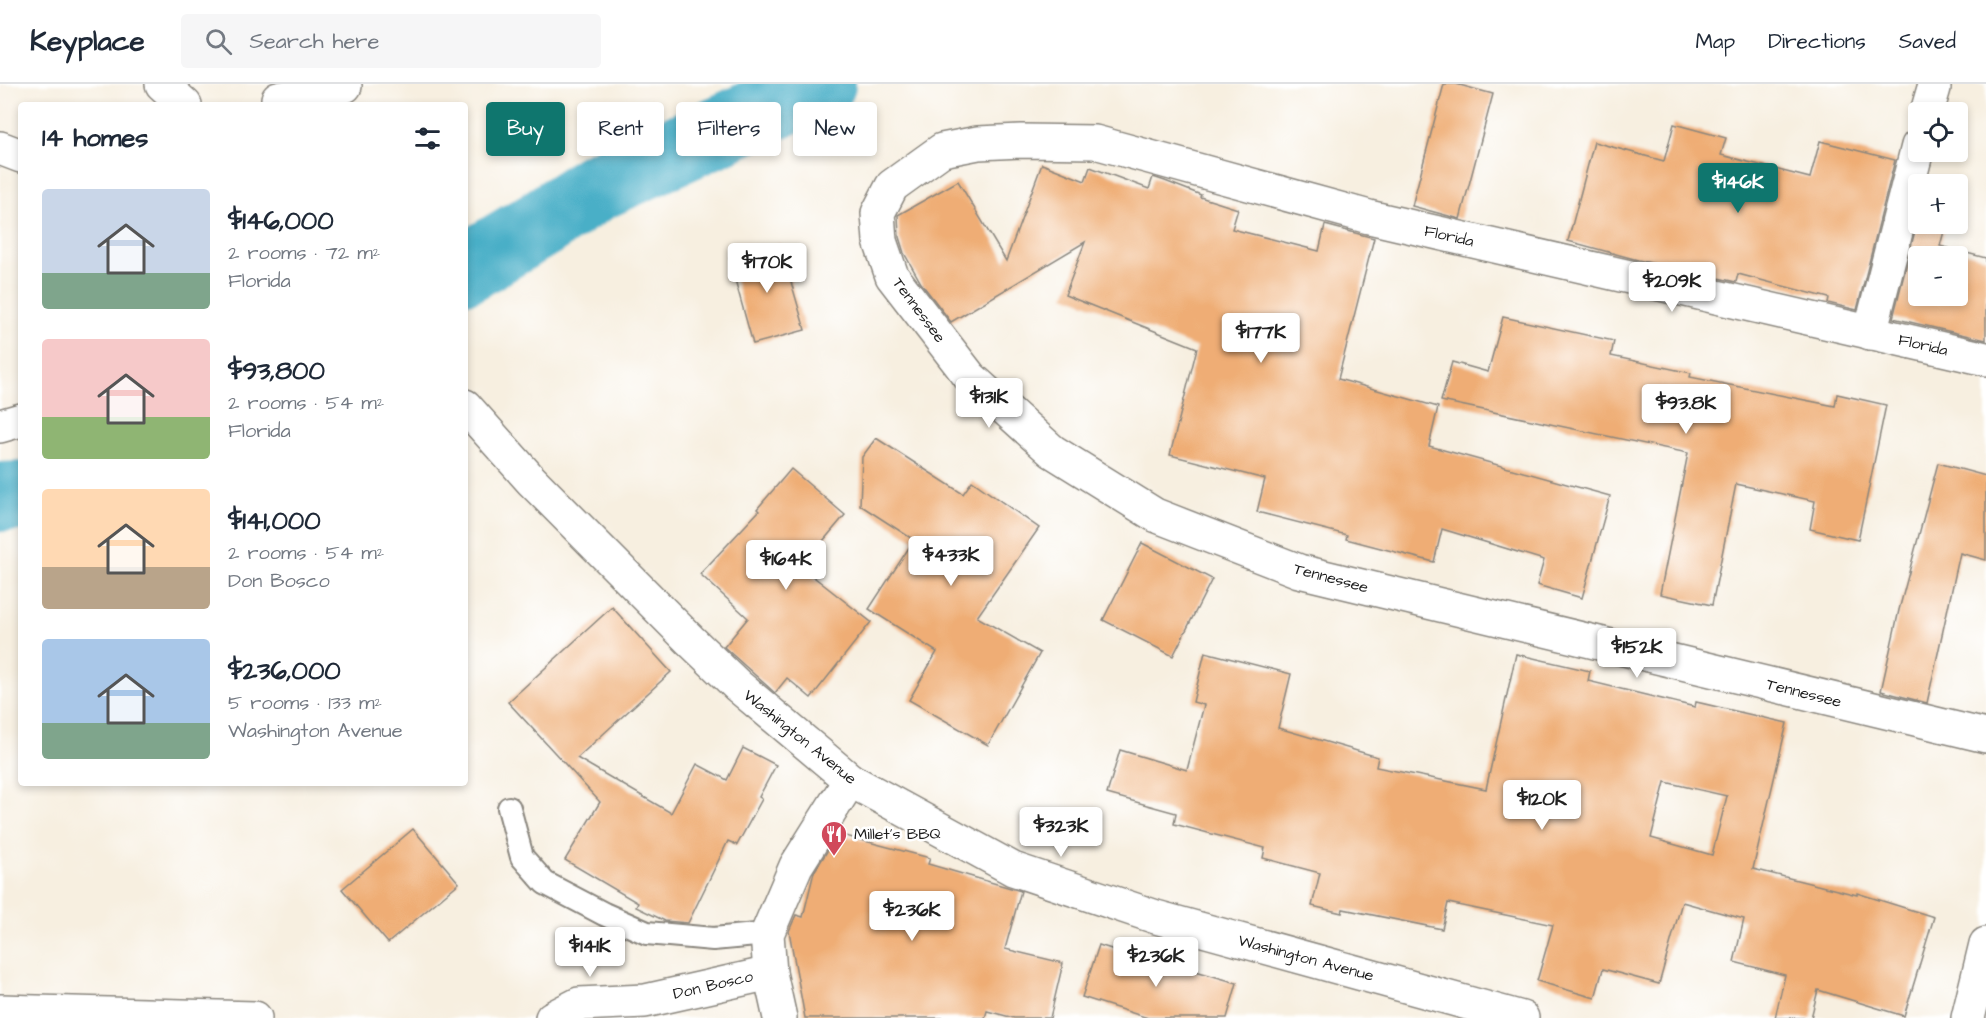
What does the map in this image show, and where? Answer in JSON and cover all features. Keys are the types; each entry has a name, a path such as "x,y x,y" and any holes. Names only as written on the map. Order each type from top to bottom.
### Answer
{"street":[{"path":"162,84 182,102"},
{"path":"274,96 345,86"},
{"name":"Florida","path":"916,167 942,150 978,143 1095,142 1369,217 1986,359"},
{"path":"0,148 18,155"},
{"path":"1870,333 1914,162"},
{"name":"Tennessee","path":"916,167 892,186 878,213 880,241 892,276 970,377 1052,451 1155,515 1299,571 1986,736"},
{"name":"Washington Avenue","path":"468,409 531,480 738,686 850,780 1013,869 1156,917 1522,1018"},
{"path":"0,426 18,421"},
{"path":"775,1017 767,934 796,866 850,780"},
{"path":"1968,1018 1986,944"},
{"name":"Don Bosco","path":"552,1018 579,1004 645,1001 770,973"},
{"path":"0,1011 255,1018"}],"lane":[{"path":"509,808 522,857 545,883 604,914 647,933 713,939 767,934"}],"building":[{"path":"1444,84 1456,84 1493,94 1460,219 1412,206"},
{"path":"1674,124 1726,138 1721,155 1810,178 1820,141 1895,160 1857,310 1828,303 1829,298 1738,274 1736,282 1638,260 1568,241 1594,142 1664,161"},
{"path":"1042,164 1085,181 1090,167 1149,189 1153,177 1201,195 1200,197 1238,209 1232,229 1319,251 1325,225 1374,238 1338,379 1438,407 1429,446 1610,496 1582,598 1537,585 1544,560 1442,529 1434,562 1346,539 1347,535 1257,512 1265,479 1170,455 1197,348 1065,295 1085,242 951,322 921,283 904,253 899,237 898,215 958,181 1006,261"},
{"path":"1914,234 1943,234 1940,246 1911,246"},
{"path":"780,244 805,330 753,344 729,258"},
{"path":"1968,253 1986,258 1986,340 1893,318 1908,259 1908,306 1968,306"},
{"path":"1503,317 1614,341 1611,356 1691,373 1690,377 1835,406 1837,394 1886,405 1858,540 1810,529 1815,501 1736,484 1712,605 1660,594 1688,453 1441,401 1452,362 1488,372"},
{"path":"876,438 963,494 972,481 1039,528 977,617 1040,653 988,745 909,700 937,652 869,609 914,540 860,505 862,457"},
{"path":"1938,463 1986,476 1986,560 1960,553 1927,703 1881,691 1899,610"},
{"path":"791,469 845,515 801,567 871,622 811,698 787,678 775,693 724,647 748,618 700,574 759,511 757,509"},
{"path":"1142,543 1212,579 1173,656 1103,620"},
{"path":"612,607 671,672 577,758 671,813 697,764 727,780 743,748 776,765 759,797 762,799 737,845 728,841 688,923 665,921 636,907 638,903 565,860 600,802 508,702"},
{"path":"1205,652 1291,674 1278,728 1378,757 1376,767 1486,789 1516,654 1590,671 1588,681 1695,707 1696,702 1787,723 1753,869 1857,895 1857,893 1934,917 1904,1016 1818,990 1811,1018 1775,1018 1785,975 1734,962 1744,919 1682,902 1659,984 1603,969 1595,998 1537,981 1553,925 1448,903 1442,929 1343,909 1342,913 1312,906 1320,873 1263,858 1265,848 1174,824 1176,813 1107,794 1120,750 1187,770 1204,705 1193,702","holes":["1665,782 1727,796 1712,855 1651,838"]},
{"path":"413,829 459,883 388,943 342,889"},
{"path":"838,834 930,858 928,864 1021,891 1005,949 1063,963 1050,1018 1014,1018 987,1011 985,1018 805,1018 789,931 796,915 803,917 814,872"},
{"path":"1099,945 1167,967 1168,963 1237,983 1227,1018 1148,1018 1082,997"}],"waterway":[{"path":"468,267 596,187 821,84"},
{"path":"0,497 18,496"}],"place":[{"name":"Millet's BBQ","path":"834,857"}]}
